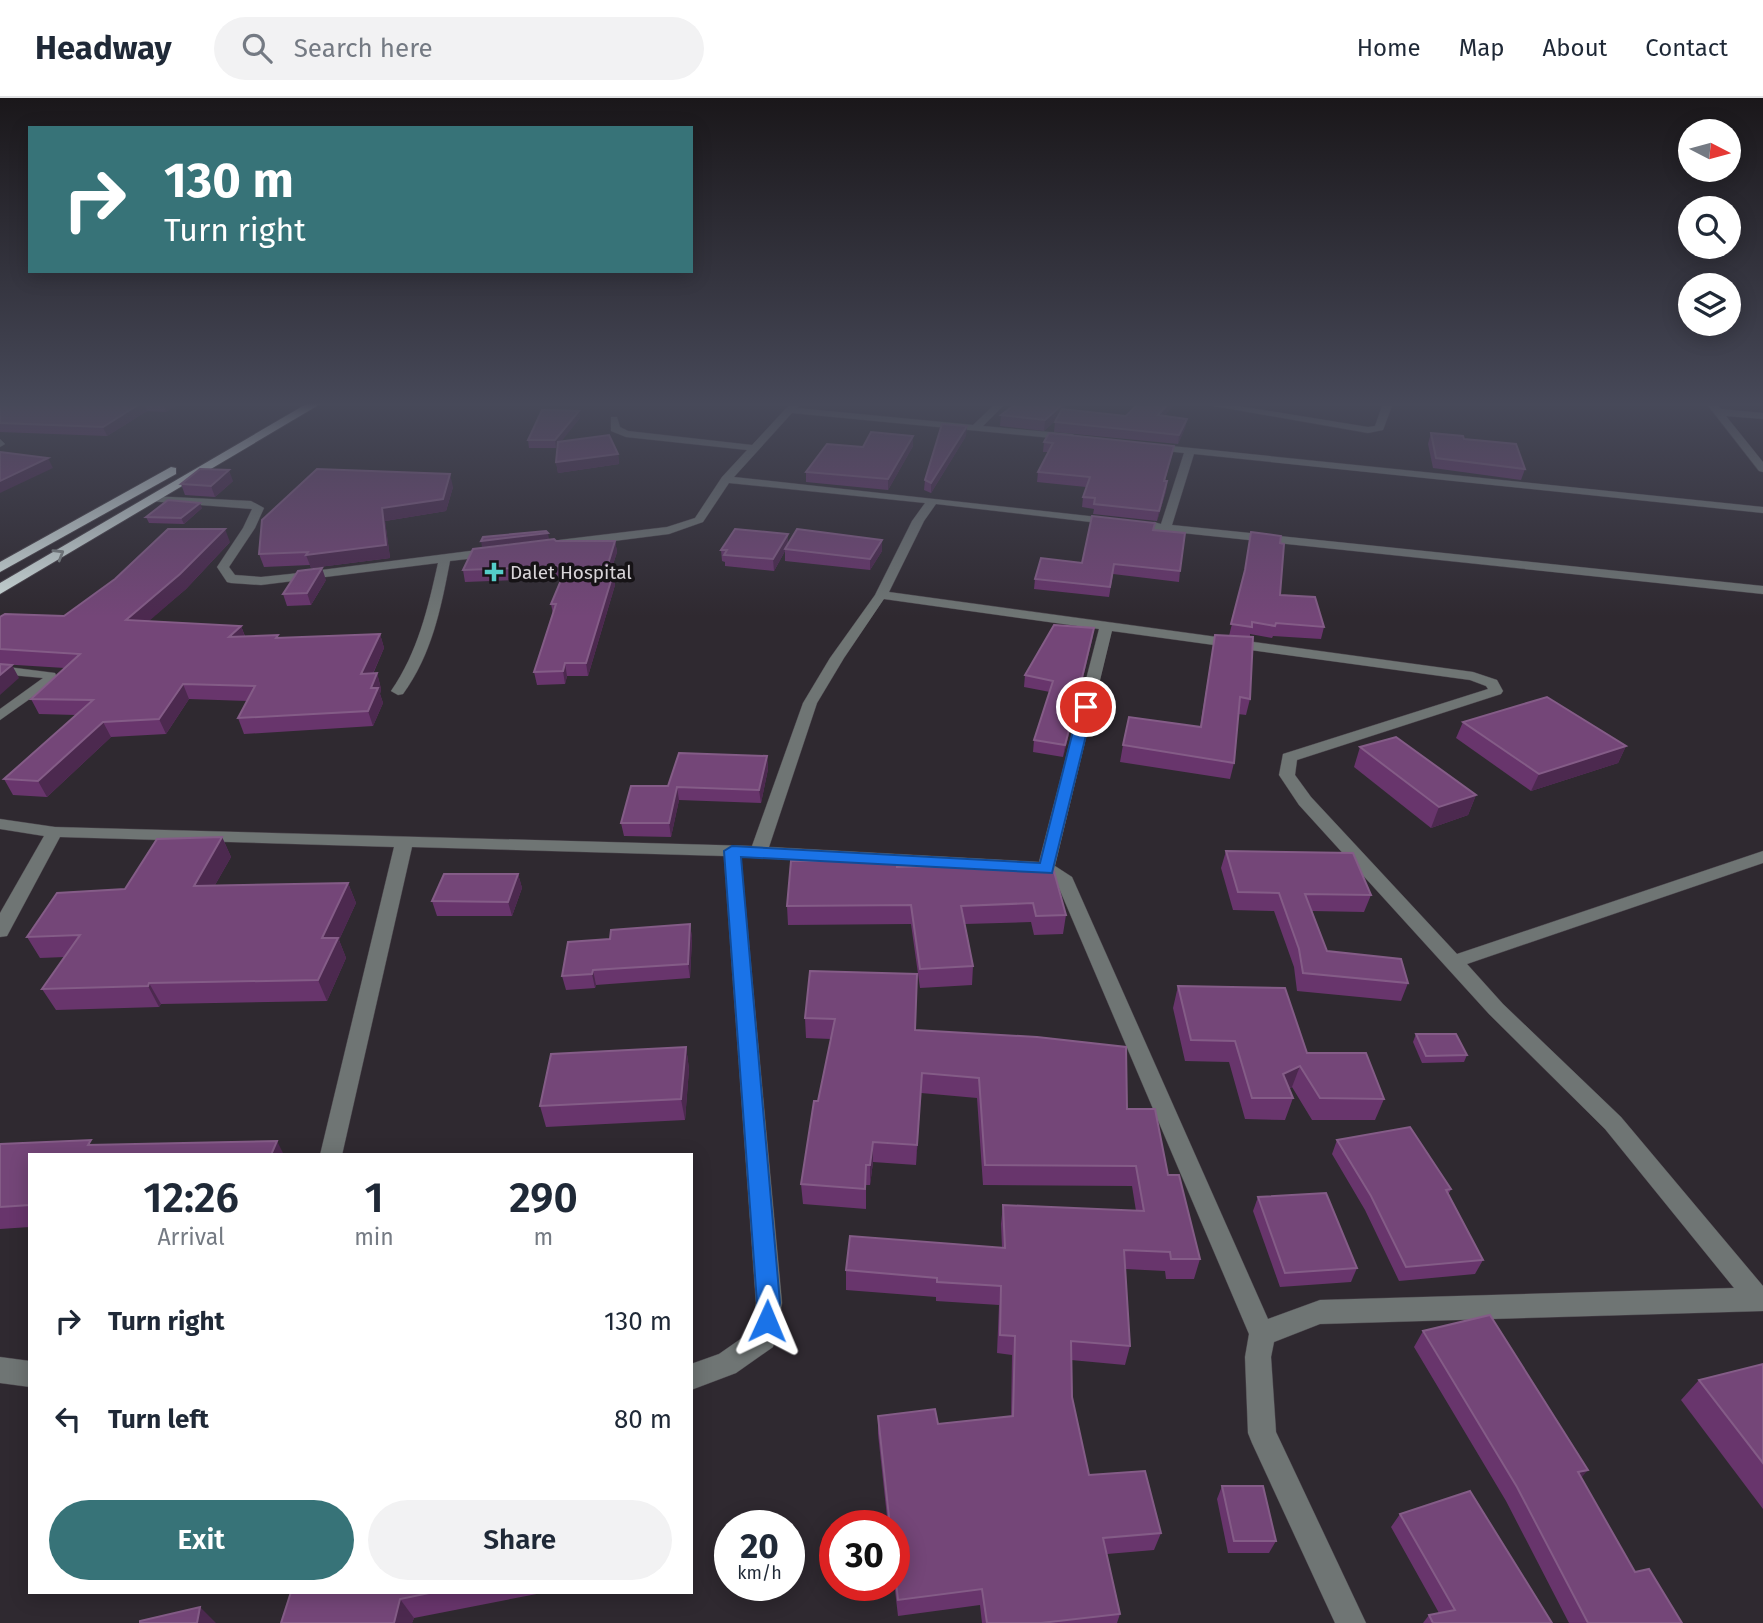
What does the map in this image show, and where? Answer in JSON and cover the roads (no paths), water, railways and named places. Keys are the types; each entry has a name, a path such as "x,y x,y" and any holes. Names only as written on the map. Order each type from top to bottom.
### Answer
{"highway":[{"path":"0,568 166,474"},
{"path":"0,589 194,474"}],"street":[{"path":"551,545 686,526 699,520 731,474"},
{"path":"1165,527 1182,474"},
{"path":"1415,474 1763,510"},
{"path":"726,479 1763,590"},
{"path":"152,499 251,504 258,508 249,528 223,567 231,579 261,581 511,550"},
{"path":"758,853 810,703 837,657 881,595 918,521 933,500"},
{"path":"398,691 406,682 429,626 445,558"},
{"path":"881,595 1473,676 1492,683 1496,691 1289,757 1287,775 1304,801 1496,1009 1613,1123 1761,1299"},
{"path":"1046,869 1106,626"},
{"path":"0,670 44,674 51,679 0,716"},
{"path":"0,824 55,832 732,851 1021,866 1046,869 1063,877 1262,1334 1258,1357 1262,1433 1351,1623"},
{"path":"0,931 55,832"},
{"path":"331,1153 404,843"},
{"path":"693,1376 727,1364 764,1338 769,1303 732,851"},
{"path":"1453,962 1763,857"},
{"path":"1262,1334 1320,1312 1761,1299"},
{"path":"0,1370 28,1374"}],"place":[{"name":"Dalet Hospital","path":"494,572"}]}
